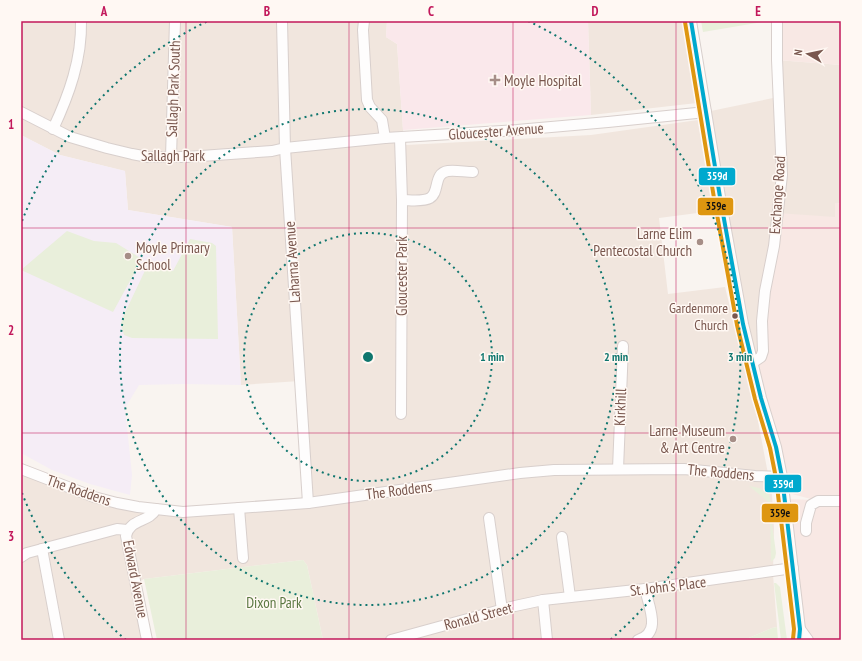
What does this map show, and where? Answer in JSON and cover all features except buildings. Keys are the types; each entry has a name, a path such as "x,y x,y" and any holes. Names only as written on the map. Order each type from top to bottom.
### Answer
{"street":[{"path":"53,129 64,106 73,77 80,41 81,21"},
{"name":"Sallagh Park South","path":"171,157 175,21"},
{"name":"Laharna Avenue","path":"282,21 285,148 308,503"},
{"path":"364,21 363,30 367,100 370,108 382,120 385,138"},
{"path":"691,21 743,324 761,398 776,447 782,477 800,629 799,640"},
{"name":"Exchange Road","path":"752,363 761,357 764,351 762,321 765,291 774,246 782,175 777,60 777,21"},
{"name":"Sallagh Park","path":"21,112 70,137 107,148 148,157 272,151 285,148"},
{"name":"Gloucester Avenue","path":"285,148 385,138 540,128 706,112"},
{"name":"Gloucester Park","path":"400,138 402,200 401,414"},
{"path":"402,200 427,200 435,192 438,178 445,172 473,172"},
{"name":"Kirkhill","path":"618,469 623,346"},
{"name":"The Roddens","path":"21,470 94,497 138,507 183,512 308,503 520,473 554,470 684,469 754,476 782,477"},
{"path":"806,531 810,505 818,500 841,501"},
{"path":"239,508 243,558"},
{"name":"Edward Avenue","path":"147,640 126,536 127,530 132,524 152,516 156,509"},
{"path":"489,518 502,610"},
{"path":"21,557 27,553 117,529 127,530"},
{"path":"562,537 570,597"},
{"path":"42,549 59,640"},
{"name":"St. John's Place","path":"543,600 645,589 793,568"},
{"path":"638,640 649,634 653,626 645,589"},
{"path":"543,600 547,640"},
{"name":"Ronald Street","path":"391,640 543,600"},
{"path":"800,629 808,640"}],"shaded area":[{"path":"21,21 387,21 386,37 397,44 403,130 406,145 591,135 698,120 713,211 659,218 668,294 725,287 757,416 772,495 774,528 773,574 777,627 744,640 323,640 307,565 303,560 144,579 136,583 147,640 21,640 21,470 72,489 183,512 308,503 300,381 241,385 232,227 128,210 125,171 60,155 21,135"},
{"name":"Moyle Hospital","path":"387,21 588,21 591,115 403,130 397,44 386,37"},
{"path":"588,21 686,21 697,103 591,115"},
{"path":"777,21 841,21 841,65 777,60"},
{"path":"777,60 841,65 841,203 835,204 835,217 752,363 706,112 778,97"},
{"path":"21,135 60,155 125,171 128,210 232,227 241,385 139,385 125,408 132,475 130,495 90,484 52,470 21,453"},
{"path":"835,203 841,204 841,640 802,640 785,499 815,500 784,492 752,363 763,351 777,213 835,217"}],"green space":[{"path":"701,21 768,21 703,32"},
{"path":"67,231 94,241 116,243 142,259 113,312 21,270"},
{"path":"190,239 212,243 216,246 218,339 132,338 124,335 121,325 122,319 150,260 173,271"},
{"path":"749,486 759,488 769,494 771,504"},
{"path":"770,509 776,553 775,558 771,562"},
{"name":"Dixon Park","path":"303,560 307,565 323,640 157,640 144,579"},
{"path":"774,583 780,587 787,640 781,640"},
{"path":"777,627 778,640 744,640 772,628"}],"transit line":[{"name":"359d","path":"691,21 743,324 761,398 776,447 782,477 800,629 799,640"},
{"name":"359e","path":"685,22 737,325 755,399 770,448 776,478 794,629 793,639"}],"place":[{"name":"Moyle Hospital","path":"495,80"},
{"name":"Larne Elim Pentecostal Church","path":"700,242"},
{"name":"Moyle Primary School","path":"128,256"},
{"name":"Gardenmore Church","path":"735,316"},
{"name":"Larne Museum & Art Centre","path":"733,439"}]}
